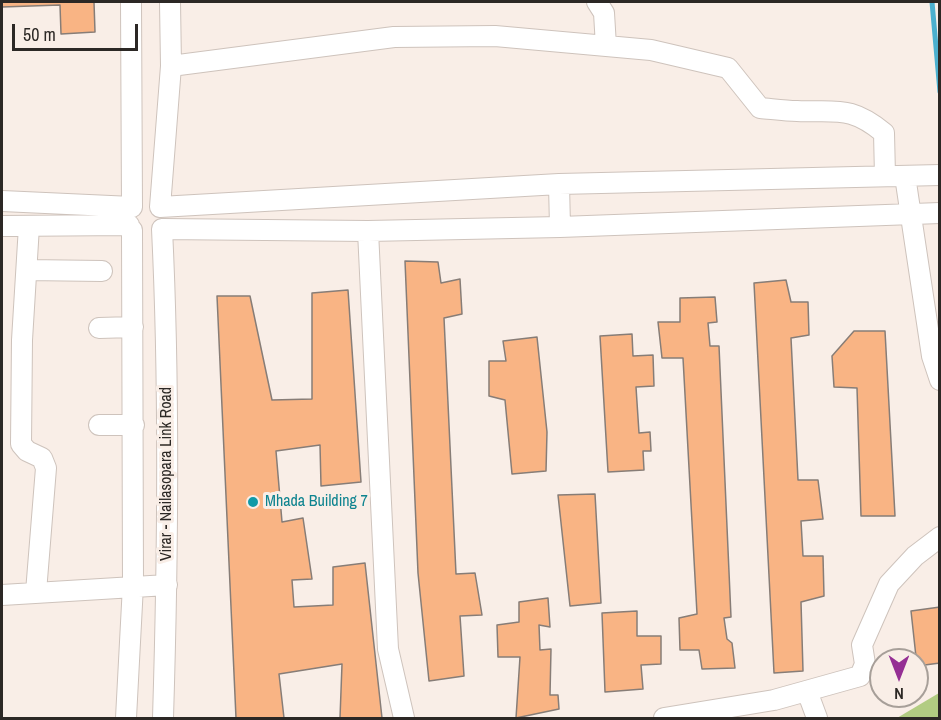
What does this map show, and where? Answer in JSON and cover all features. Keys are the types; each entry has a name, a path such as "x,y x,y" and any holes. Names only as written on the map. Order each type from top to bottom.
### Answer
{"street":[{"name":"Virar - Nailasopara Link Road","path":"126,718 133,585 131,2"},
{"path":"160,207 171,66 170,2"},
{"path":"597,2 604,13 606,46"},
{"path":"171,66 394,37 495,36 651,50 728,68 760,108 798,111 839,110 867,119 884,134 895,176 909,214 932,356 939,380"},
{"path":"160,207 560,184 939,175"},
{"path":"560,184 561,227"},
{"path":"2,201 131,221 147,238 162,229 368,231 561,227 939,213"},
{"path":"131,221 143,201 155,203 160,207 165,218 162,229"},
{"path":"2,226 131,221"},
{"path":"29,226 22,340 21,444 27,451 42,458 46,468 36,592"},
{"name":"Virar - Nailasopara Link Road","path":"162,229 167,339 167,585 163,718"},
{"path":"368,231 388,649 404,718"},
{"path":"27,270 102,271"},
{"path":"99,328 133,327"},
{"path":"99,425 134,425"},
{"path":"664,718 769,710 807,691 860,676 865,664 862,645 889,584 915,556 939,537"},
{"path":"2,595 133,585 167,585"},
{"path":"807,691 817,718"}],"green space":[{"path":"939,693 939,718 897,718 914,708 929,708 929,699"}],"building":[{"path":"2,2 94,2 95,32 61,34 60,5 2,7"},
{"path":"405,261 438,262 441,283 460,279 462,314 444,318 456,574 475,573 482,615 460,616 464,676 429,681 418,573"},
{"path":"786,280 791,302 808,302 809,335 791,338 798,480 818,480 823,519 801,521 803,556 823,556 824,596 801,602 803,671 774,673 754,283"},
{"name":"Mhada Building 7","path":"348,290 361,482 321,486 320,445 276,451 282,522 303,518 312,579 292,580 294,607 333,605 333,567 365,563 382,718 340,718 342,664 279,674 284,718 236,718 217,296 250,296 272,400 312,399 312,293"},
{"path":"715,297 717,322 708,323 710,346 719,346 731,617 724,618 727,639 732,643 735,668 702,669 699,650 680,650 679,618 697,614 683,358 662,358 658,322 680,322 680,298"},
{"path":"854,331 885,331 895,516 861,516 857,388 834,387 832,356"},
{"path":"632,334 633,356 653,355 654,386 636,387 639,433 650,432 651,451 643,451 644,470 608,472 600,336"},
{"path":"537,337 547,432 546,471 512,474 505,400 489,396 489,361 506,361 503,341"},
{"path":"595,494 601,603 570,606 558,495"},
{"path":"548,598 550,627 539,625 540,650 551,649 550,695 558,695 559,709 516,718 520,657 498,657 497,625 519,622 519,602"},
{"path":"940,607 940,663 929,664 929,648 915,648 911,611"},
{"path":"637,611 637,636 661,636 661,664 641,665 643,689 605,692 602,613"}],"waterway":[{"path":"932,2 940,92"}],"place":[{"name":"Mhada Building 7","path":"253,502"}]}
